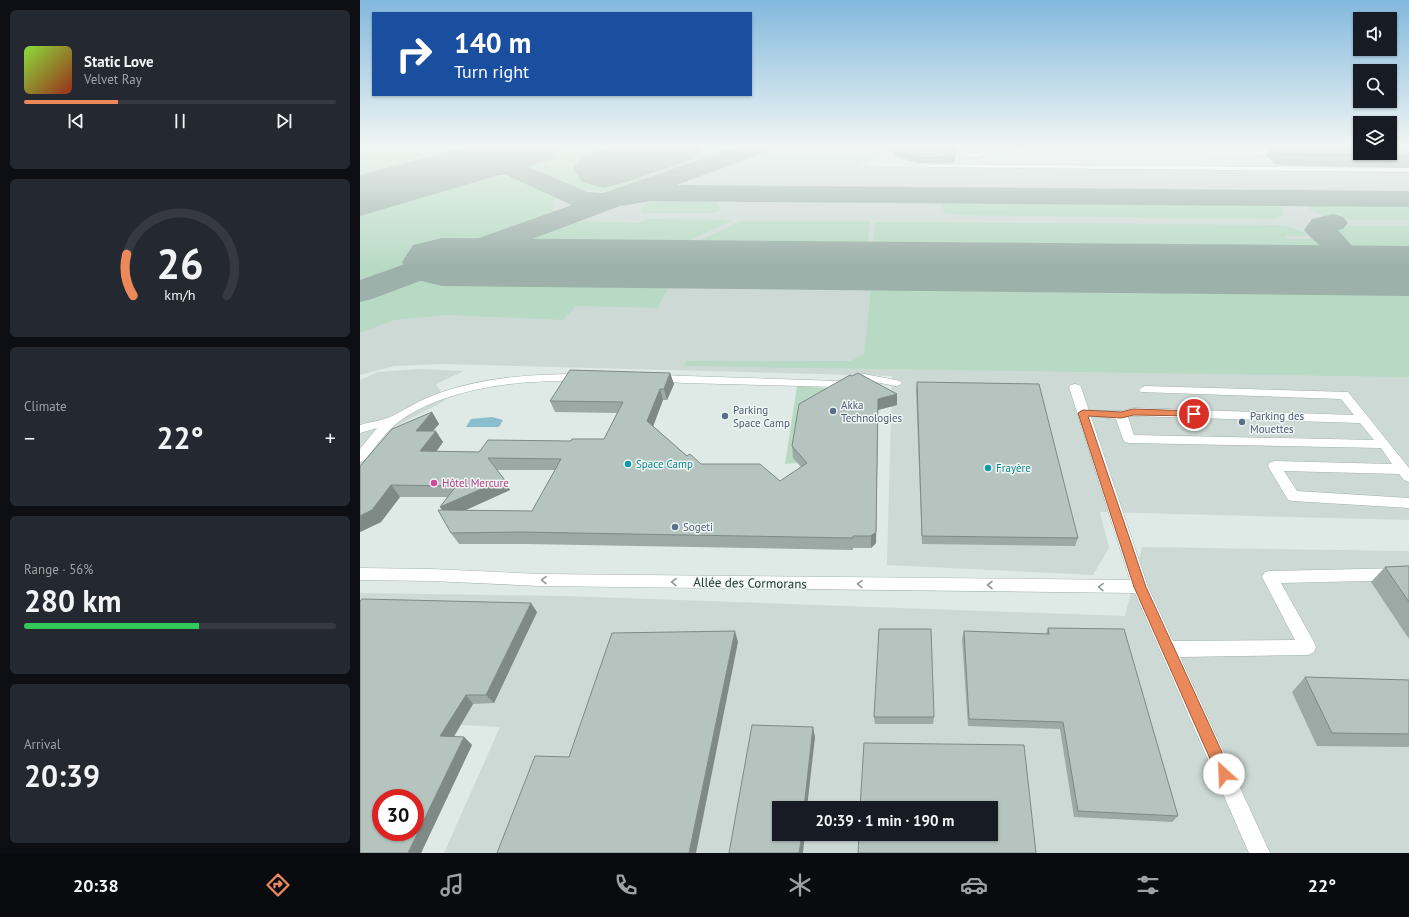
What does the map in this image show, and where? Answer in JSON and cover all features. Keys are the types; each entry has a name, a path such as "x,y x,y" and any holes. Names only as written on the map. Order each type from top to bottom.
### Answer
{"street":[{"path":"360,429 394,420 424,404 454,392 490,382 564,376 594,377"},
{"path":"646,377 684,380 838,384 864,377 896,383"},
{"path":"1076,387 1083,413 1140,587 1260,853"},
{"path":"1144,390 1344,395 1406,473"},
{"path":"1083,413 1121,415 1133,412 1363,419"},
{"path":"1121,415 1129,439 1384,444"},
{"path":"361,455 394,420"},
{"path":"1406,473 1274,466 1293,496 1409,503"},
{"name":"Allée des Cormorans","path":"360,574 432,575 540,580 1140,587"},
{"path":"1167,648 1308,647 1270,577 1409,574"}],"shaded area":[{"path":"360,187 633,187 619,192 671,200 1409,206 1409,520 1100,512 1109,548 1093,575 887,565 892,376 442,364 394,366 360,375"},
{"path":"755,187 1409,187 1409,200 879,196 880,188"},
{"path":"419,369 464,371 436,384 446,400 391,429 360,465 360,380 378,372"},
{"path":"1142,547 1409,551 1409,853 444,853 500,727 360,720 360,593 566,596 1125,616"}],"green space":[{"path":"437,187 532,187 555,198 553,210 538,220 360,284 360,209"},
{"path":"570,187 630,187 601,191 577,190"},
{"path":"668,197 710,197 715,200 721,210 713,213 642,213 641,209 648,203"},
{"path":"951,199 1258,202 1272,204 1282,209 1284,215 1274,219 956,215 945,213 941,207 943,202"},
{"path":"1320,201 1409,202 1409,220 1340,220 1323,216 1310,210 1309,205"},
{"path":"649,219 733,220 674,248 547,247 536,245 531,241 535,237 534,235 574,221 637,223"},
{"path":"741,221 870,221 867,251 683,248"},
{"path":"875,222 1278,225 1290,227 1305,233 1308,236 1285,236 1288,239 1312,239 1323,250 1311,255 873,251"},
{"path":"1348,226 1409,226 1409,258 1388,258 1367,255 1354,249 1335,232 1338,228"},
{"path":"433,276 667,278 671,282 658,308 576,306 563,320 448,315 394,320 360,333 360,300 416,280"},
{"path":"872,279 1409,285 1409,377 683,366 686,361 851,361 864,354"},
{"path":"797,386 827,388 850,386 793,458 798,463 785,464"}],"water":[{"path":"492,417 503,420 499,427 466,427 471,419"}],"building":[{"name":"Space Camp","path":"570,370 670,373 664,389 660,389 647,421 687,456 690,454 701,464 760,464 780,481 807,463 792,446 799,404 850,375 852,376 858,373 897,394 878,399 876,532 871,536 853,536 853,538 520,532 451,533 438,510 532,511 561,459 488,458 504,479 440,507 456,486 391,485 372,510 360,516 360,466 392,429 432,412 416,431 436,431 420,451 479,452 488,440 571,441 572,439 604,439 623,402 550,401"},
{"name":"Frayère","path":"917,382 1039,384 1078,538 922,536"},
{"path":"1409,566 1409,602 1385,567"},
{"path":"362,599 531,603 486,695 466,695 440,736 464,737 424,820 424,789 372,789 372,841 414,841 408,853 360,853 360,601"},
{"path":"1048,628 1124,629 1178,816 1078,811 1063,722 969,719 964,631 1049,634"},
{"path":"879,629 931,629 934,717 874,717"},
{"path":"735,631 689,853 497,853 535,756 569,757 612,633"},
{"path":"1305,677 1409,680 1409,734 1332,733"},
{"path":"752,725 813,727 805,801 772,801 772,841 801,841 799,853 729,853"},
{"path":"864,743 1024,745 1036,853 858,853 859,841 998,841 998,801 860,801"}],"taxiway":[{"path":"552,187 584,200 603,201 614,199"},
{"path":"614,199 648,187"},
{"path":"614,199 651,193 1409,199"},
{"path":"360,292 614,199"},
{"path":"1308,270 1333,265 1341,258 1341,254 1337,246 1319,230 1322,225 1333,223"}],"runway":[{"path":"360,196 392,187"},
{"path":"442,262 1409,271"}],"place":[{"name":"Akka Technologies","path":"833,411"},
{"name":"Parking Space Camp","path":"725,416"},
{"name":"Parking des Mouettes","path":"1242,422"},
{"name":"Space Camp","path":"628,464"},
{"name":"Frayère","path":"988,468"},
{"name":"Hôtel Mercure","path":"434,483"},
{"name":"Sogeti","path":"675,527"}],"route":[{"path":"1194,414 1133,412 1121,415 1083,413 1140,587 1224,774"}]}
